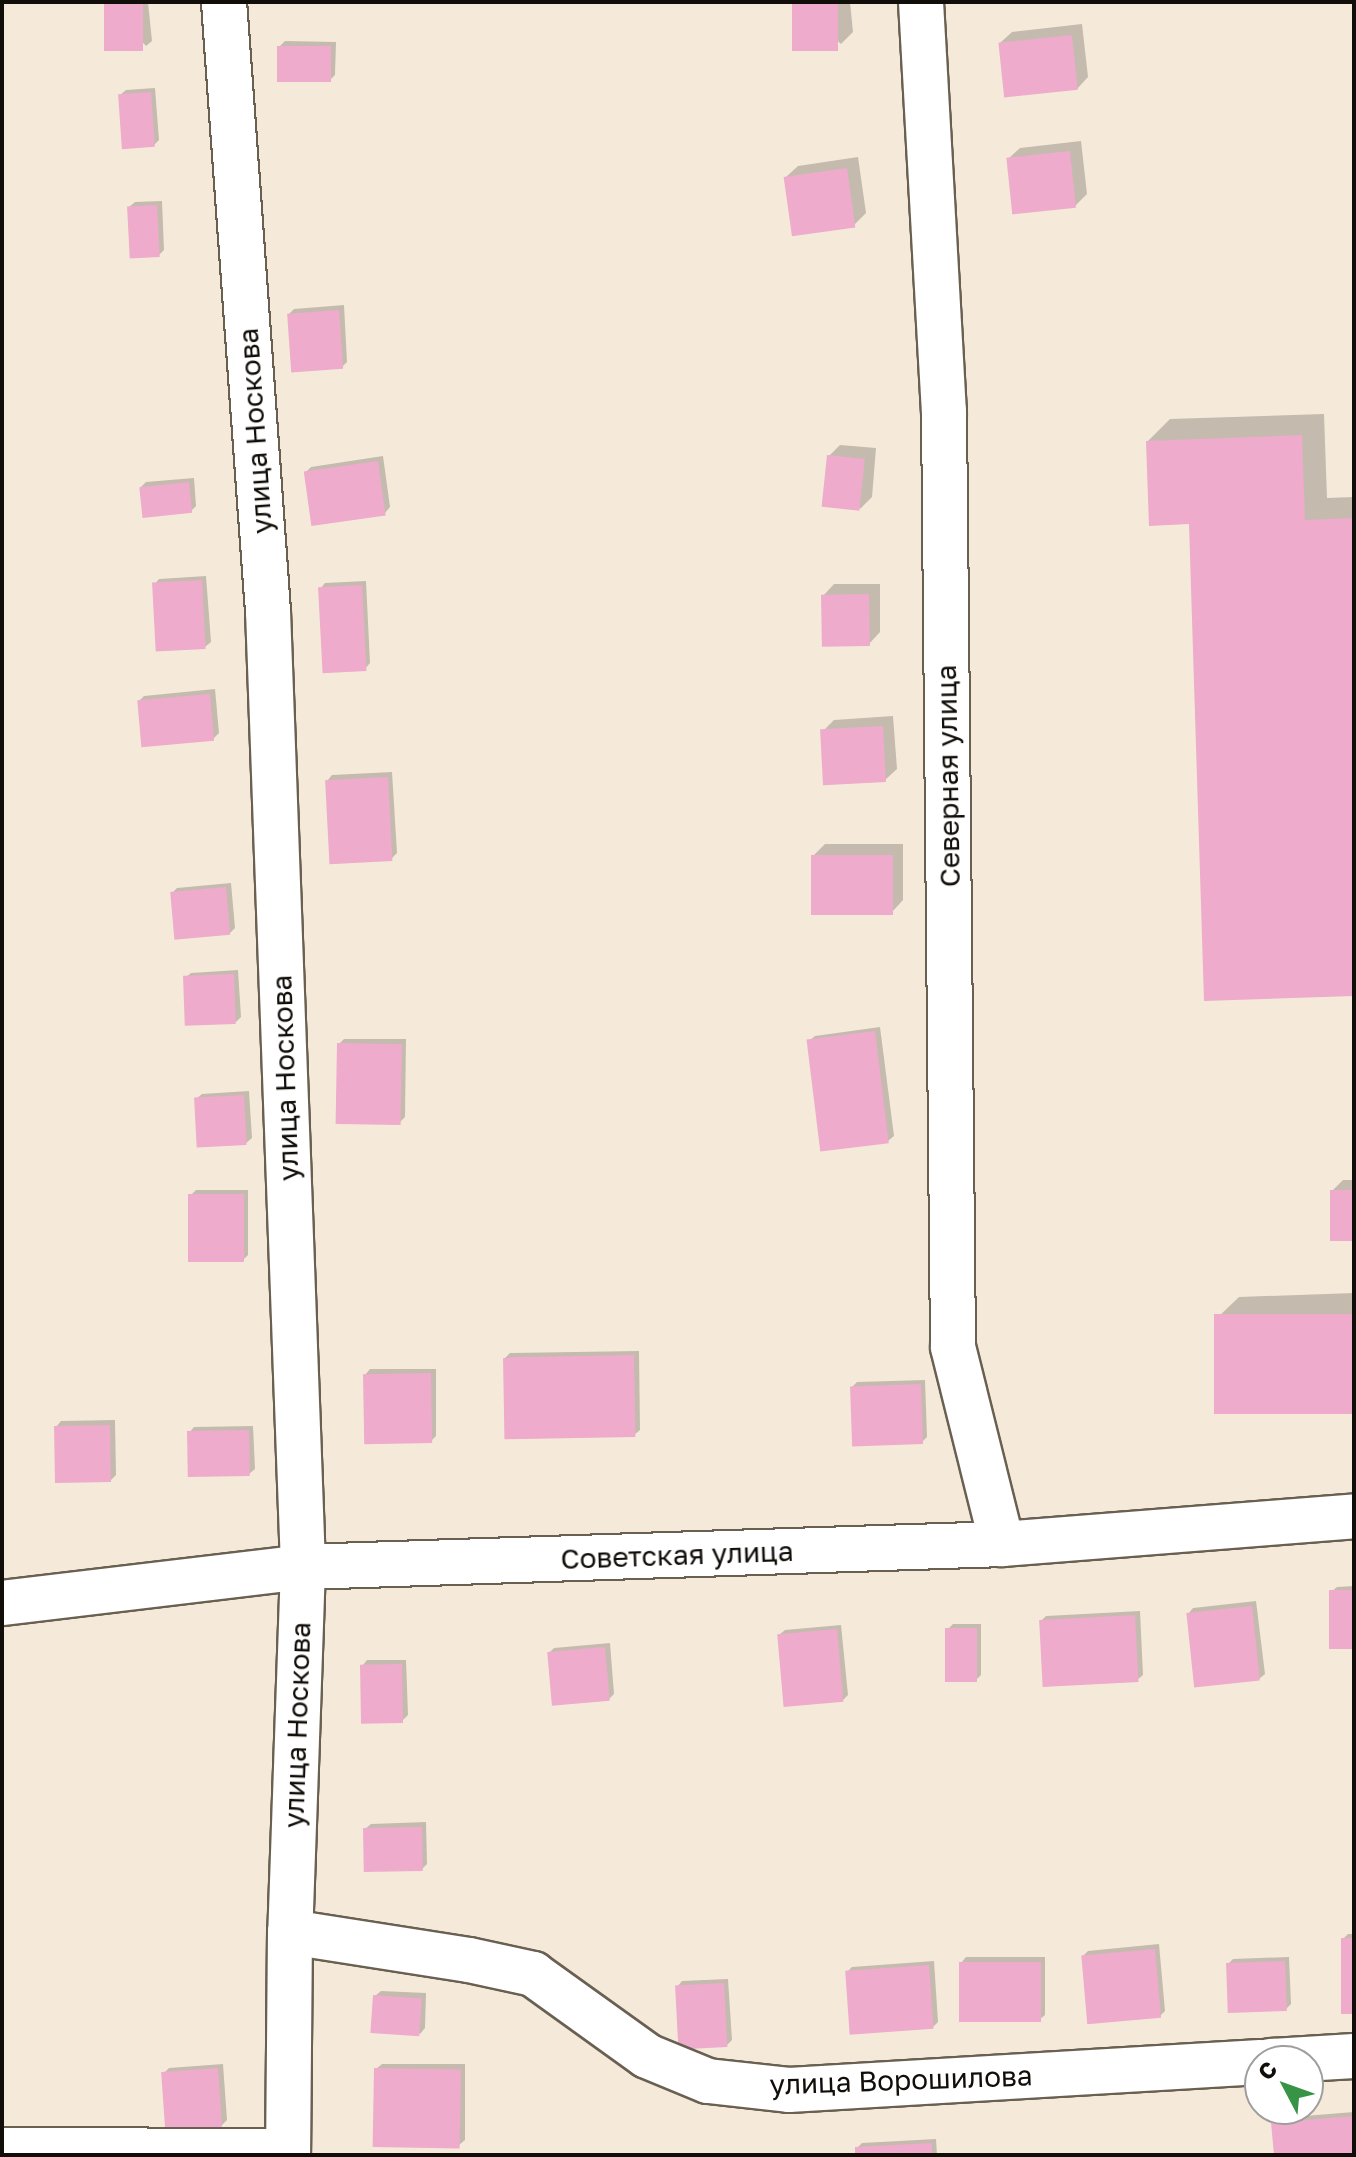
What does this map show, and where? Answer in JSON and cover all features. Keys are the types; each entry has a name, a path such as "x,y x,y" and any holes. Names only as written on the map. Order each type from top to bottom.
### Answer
{"street":[{"name":"улица Носкова","path":"224,2 268,611 303,1567 290,1932 288,2153"},
{"name":"Северная улица","path":"921,2 944,411 953,1347 1002,1544"},
{"name":"Советская улица","path":"2,1603 303,1567 1002,1544 1354,1516"},
{"name":"улица Ворошилова","path":"290,1932 469,1960 533,1974 647,2056 708,2081 789,2090 1244,2063"},
{"path":"1324,2058 1354,2056"},
{"path":"2,2150 288,2153"}],"building":[{"path":"104,2 143,2 143,51 104,51"},
{"path":"792,2 838,2 838,51 792,51"},
{"path":"1072,35 1078,90 1004,97 998,43"},
{"path":"277,46 331,46 331,82 277,82"},
{"path":"151,92 155,147 122,149 118,94"},
{"path":"1070,151 1076,208 1012,214 1006,158"},
{"path":"847,168 855,227 792,236 784,177"},
{"path":"157,205 160,257 130,258 127,207"},
{"path":"339,310 343,369 291,372 287,314"},
{"path":"1302,435 1305,520 1354,518 1354,996 1204,1001 1189,524 1149,526 1146,441"},
{"path":"827,455 865,459 859,511 822,507"},
{"path":"378,461 386,515 311,526 304,471"},
{"path":"189,482 192,513 143,518 139,487"},
{"path":"202,580 206,649 156,652 152,583"},
{"path":"362,585 367,671 323,673 318,587"},
{"path":"869,594 870,646 822,647 821,595"},
{"path":"210,694 214,741 141,747 137,700"},
{"path":"883,726 886,782 823,785 820,729"},
{"path":"388,777 392,861 329,864 325,780"},
{"path":"811,855 893,855 893,915 811,915"},
{"path":"226,887 230,935 174,940 170,892"},
{"path":"234,974 236,1024 185,1026 183,976"},
{"path":"875,1031 889,1143 820,1152 807,1039"},
{"path":"337,1043 402,1044 401,1125 336,1124"},
{"path":"244,1095 247,1145 197,1148 194,1098"},
{"path":"1330,1190 1354,1190 1354,1241 1330,1241"},
{"path":"188,1194 244,1194 244,1262 188,1262"},
{"path":"1214,1314 1354,1314 1354,1414 1214,1414"},
{"path":"634,1355 635,1437 504,1439 503,1357"},
{"path":"431,1373 432,1443 364,1444 363,1374"},
{"path":"921,1384 923,1444 852,1446 850,1386"},
{"path":"110,1425 111,1482 55,1483 54,1426"},
{"path":"249,1430 250,1476 188,1477 187,1431"},
{"path":"1329,1590 1354,1590 1354,1649 1329,1649"},
{"path":"1252,1606 1260,1681 1194,1687 1186,1613"},
{"path":"1135,1615 1139,1682 1043,1687 1039,1620"},
{"path":"945,1628 977,1628 977,1682 945,1682"},
{"path":"837,1629 843,1702 784,1707 777,1634"},
{"path":"605,1647 610,1701 552,1706 547,1652"},
{"path":"402,1664 403,1723 361,1724 360,1665"},
{"path":"422,1827 423,1871 364,1872 363,1828"},
{"path":"1341,1938 1354,1938 1354,2014 1341,2014"},
{"path":"1155,1949 1161,2018 1087,2024 1081,1955"},
{"path":"1285,1961 1287,2011 1228,2013 1226,1963"},
{"path":"959,1962 1041,1962 1041,2022 959,2022"},
{"path":"929,1965 933,2029 850,2035 845,1971"},
{"path":"724,1983 727,2047 678,2049 675,1986"},
{"path":"373,1995 422,1998 419,2036 370,2033"},
{"path":"218,2068 222,2127 165,2131 161,2072"},
{"path":"374,2068 461,2070 460,2149 373,2147"},
{"path":"1354,2116 1354,2155 1274,2155 1271,2125 1324,2125 1324,2119"},
{"path":"932,2143 932,2155 855,2155 855,2147"}]}
